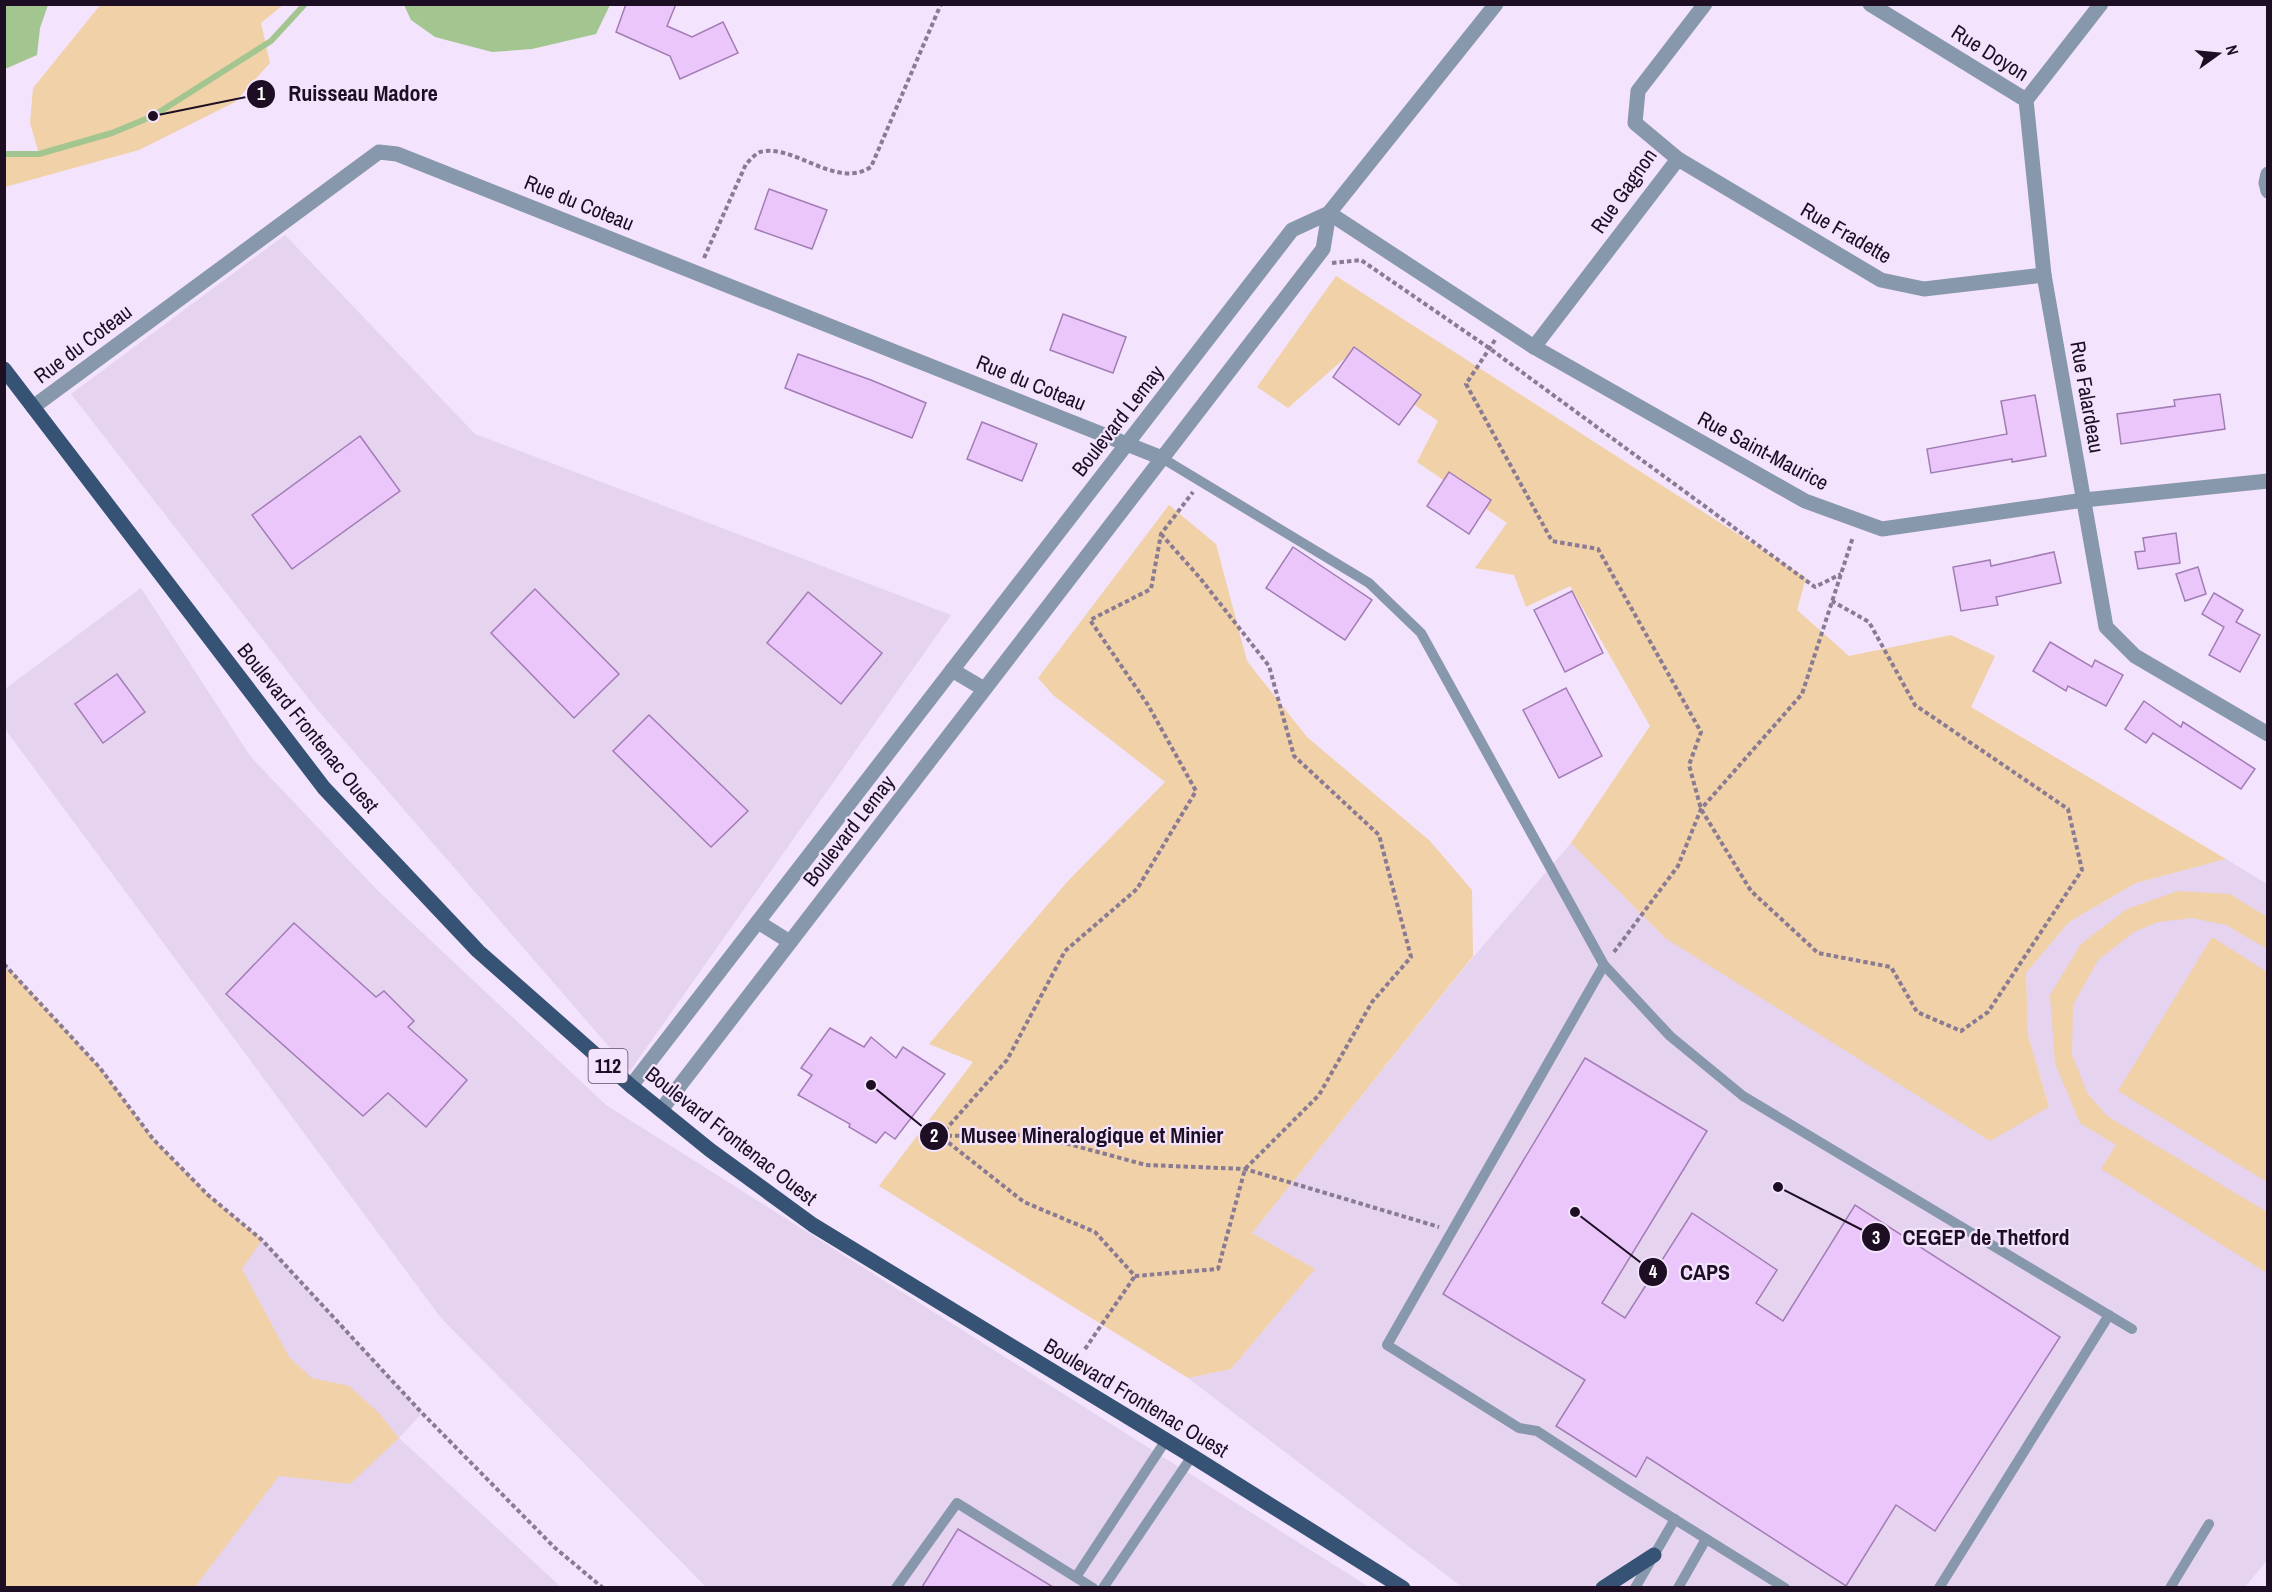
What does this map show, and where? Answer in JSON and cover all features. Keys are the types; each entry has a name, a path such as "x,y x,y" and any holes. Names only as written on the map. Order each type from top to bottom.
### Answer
{"main road":[{"name":"Boulevard Frontenac Ouest","path":"4,369 324,788 478,951 631,1086 710,1150 813,1225 1403,1587"},
{"path":"1603,1587 1654,1555"}],"street":[{"name":"Boulevard Lemay","path":"631,1086 1292,230 1329,213 1496,4"},
{"name":"Rue Gagnon","path":"1534,347 1678,159 1635,123 1638,91 1705,4"},
{"name":"Rue Doyon","path":"1870,4 2026,100"},
{"path":"2026,100 2101,4"},
{"name":"Rue Falardeau","path":"2026,100 2044,275 2106,627 2135,656 2268,734"},
{"name":"Rue du Coteau","path":"33,407 380,152 397,154 1162,458"},
{"name":"Rue Fradette","path":"1678,159 1881,280 1924,289 2044,275"},
{"path":"2268,174 2266,183 2268,191"},
{"name":"Boulevard Lemay","path":"661,1110 1323,249 1329,213"},
{"name":"Rue Saint-Maurice","path":"1329,213 1534,347 1805,501 1882,529 2084,500 2268,481"},
{"path":"952,670 984,689"},
{"path":"758,922 790,942"}],"lane":[{"path":"1162,458 1369,583 1421,633 1604,965 1670,1036 1743,1096 2132,1329"},
{"path":"1604,965 1386,1345 1519,1428 1537,1431 1785,1587"},
{"path":"1939,1587 2109,1316"},
{"path":"1078,1582 1166,1440"},
{"path":"1103,1587 1192,1456"},
{"path":"896,1587 957,1503 1078,1582 1093,1587"},
{"path":"1635,1587 1675,1519"},
{"path":"2170,1587 2209,1524"},
{"path":"1678,1587 1706,1539"}],"path":[{"path":"697,273 746,164 758,153 774,151 845,174 861,174 871,167 941,4"},
{"path":"1330,264 1361,260 1489,348 1815,587 1841,574"},
{"path":"1503,327 1466,384 1552,541 1598,549 1701,732 1689,765 1701,809 1751,891 1818,953 1891,967 1917,1012 1961,1031 1988,1012 2082,870 2068,809 1914,705 1869,622 1832,601"},
{"path":"940,1136 1007,1060 1065,951 1137,889 1196,790 1148,705 1090,620 1151,589 1161,534 1201,481"},
{"path":"1604,965 1678,866 1701,809 1802,694 1854,533"},
{"path":"1135,1276 1218,1269 1245,1169 1319,1095 1372,1002 1412,957 1379,835 1294,756 1269,666 1200,578 1161,534"},
{"path":"4,964 100,1068 153,1139 208,1195 262,1240 422,1413 554,1547 603,1587"},
{"path":"940,1136 1035,1135 1146,1166 1245,1169 1452,1231"},
{"path":"940,1136 1024,1202 1095,1232 1135,1276"},
{"path":"1085,1349 1135,1276"}],"shaded area":[{"path":"5,4 48,5 40,28 37,55 5,69"},
{"path":"101,4 283,5 261,23 270,63 235,102 139,150 5,187 5,154 39,154 30,123 33,88"},
{"path":"404,5 610,5 596,34 532,49 492,52 435,37 411,20"},
{"path":"285,235 475,434 951,615 630,1071 316,708 71,394"},
{"path":"1336,276 1806,578 1797,610 1849,656 1951,635 1995,656 1971,707 2226,859 2136,883 2069,922 2026,973 2028,1035 2049,1107 1990,1141 1665,938 1571,843 1650,726 1570,586 1526,607 1514,575 1475,568 1507,523 1417,462 1438,421 1345,358 1288,408 1257,387"},
{"path":"1169,505 1216,544 1247,661 1307,737 1430,841 1472,890 1473,956 1252,1233 1315,1269 1231,1369 1188,1378 879,1186 973,1062 929,1044 1067,882 1165,782 1053,695 1038,678"},
{"path":"141,588 250,756 378,891 606,1105 1369,1587 706,1587 441,1318 5,729 5,689"},
{"path":"1571,843 1665,938 2049,1107 2028,1035 2026,973 2069,922 2136,883 2226,859 2267,884 2268,1559 2245,1587 1462,1587 1188,1378 1231,1369 1315,1269 1252,1233 1464,968"},
{"path":"2178,891 2230,894 2267,917 2267,949 2226,925 2192,918 2158,922 2134,932 2098,960 2073,1005 2072,1054 2087,1093 2107,1116 2267,1212 2267,1273 2101,1169 2116,1145 2080,1123 2055,1063 2050,995 2081,944 2127,909"},
{"path":"2212,937 2267,972 2267,1182 2118,1091"},
{"path":"4,964 100,1068 153,1139 208,1195 262,1240 422,1413 399,1438 561,1587 5,1587"},
{"path":"5,969 12,972 100,1068 153,1139 208,1195 262,1240 242,1269 289,1357 312,1378 349,1386 378,1412 399,1438 350,1484 279,1476 195,1587 5,1587"}],"building":[{"path":"626,4 676,4 667,26 692,37 723,22 738,53 680,79 670,56 616,32"},
{"path":"769,189 827,210 812,249 755,229"},
{"path":"1063,314 1126,337 1113,373 1050,350"},
{"path":"1354,347 1421,395 1399,425 1333,377"},
{"path":"798,354 871,380 926,403 912,438 785,388"},
{"path":"2220,394 2225,429 2121,444 2117,414 2175,406 2174,400"},
{"path":"2035,395 2046,456 2012,462 2012,459 1931,473 1927,449 2007,434 2001,401"},
{"path":"982,422 1037,444 1022,481 967,459"},
{"path":"360,436 400,491 292,569 252,515"},
{"path":"1449,472 1491,500 1469,534 1427,506"},
{"path":"2176,533 2180,563 2138,569 2135,552 2145,551 2143,538"},
{"path":"1293,547 1372,600 1345,640 1266,588"},
{"path":"2054,552 2061,583 1996,597 1998,605 1961,611 1953,567 1990,560 1991,566"},
{"path":"2198,567 2206,594 2185,601 2176,574"},
{"path":"535,589 619,674 574,718 491,633"},
{"path":"1572,591 1603,653 1565,672 1534,610"},
{"path":"808,592 882,653 841,704 767,643"},
{"path":"2214,593 2243,610 2236,622 2260,635 2240,672 2209,655 2224,627 2202,614"},
{"path":"2050,642 2092,667 2095,660 2123,675 2106,706 2068,686 2066,691 2033,671"},
{"path":"117,674 145,712 103,743 75,704"},
{"path":"1566,688 1602,756 1559,778 1523,710"},
{"path":"2144,701 2181,727 2183,722 2255,769 2241,789 2153,733 2146,743 2125,729"},
{"path":"649,715 748,811 711,847 613,751"},
{"path":"294,923 376,997 384,991 414,1021 408,1027 467,1080 426,1127 388,1093 363,1116 226,994"},
{"path":"830,1028 864,1047 871,1037 896,1058 903,1047 945,1074 895,1139 885,1132 876,1143 849,1127 850,1124 798,1095 812,1075 801,1068"},
{"path":"1585,1058 1707,1131 1602,1303 1625,1318 1692,1213 1777,1270 1756,1303 1783,1321 1855,1205 2060,1337 1935,1531 1896,1505 1846,1586 1647,1457 1636,1477 1556,1426 1585,1380 1443,1294"},
{"path":"958,1529 1053,1587 922,1587"}],"waterway":[{"path":"4,154 39,154 112,133 153,116 271,41 305,4"}],"place":[{"name":"Ruisseau Madore","path":"153,116"},
{"name":"Musee Mineralogique et Minier","path":"871,1085"},
{"name":"CEGEP de Thetford","path":"1778,1187"},
{"name":"CAPS","path":"1575,1212"}]}
